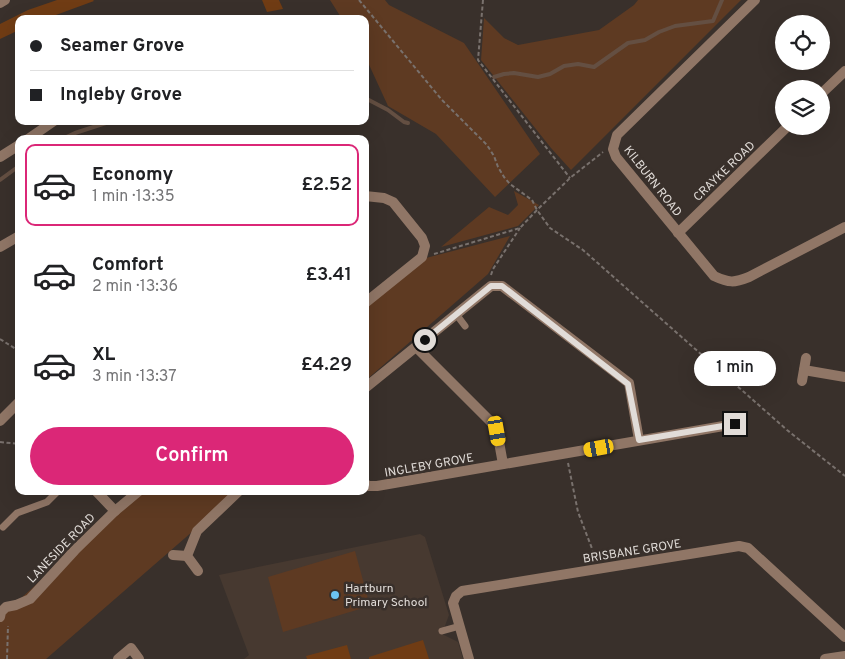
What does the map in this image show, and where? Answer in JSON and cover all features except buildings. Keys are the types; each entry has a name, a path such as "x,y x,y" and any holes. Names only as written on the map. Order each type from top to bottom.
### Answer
{"street":[{"path":"0,2 5,0"},
{"name":"KILBURN ROAD","path":"755,0 617,135 613,149 616,157 714,276 726,282 739,281 749,277 845,228"},
{"path":"830,85 845,71"},
{"path":"34,135 48,125"},
{"name":"CRAYKE ROAD","path":"678,233 779,135"},
{"path":"0,157 15,148"},
{"path":"369,196 384,198 393,202 422,238 425,246 422,257 369,300"},
{"path":"0,247 15,238"},
{"path":"369,385 491,286 502,286 628,384 639,440"},
{"path":"416,347 494,425 497,431 503,464"},
{"path":"806,358 803,375 845,377"},
{"path":"0,421 15,406"},
{"name":"INGLEBY GROVE","path":"369,486 735,424"},
{"path":"100,495 115,511"},
{"name":"LANESIDE ROAD","path":"2,616 6,607 30,599 75,550 134,495"},
{"path":"187,556 197,531 235,495"},
{"name":"BRISBANE GROVE","path":"469,659 453,603 456,596 462,591 739,546 748,548 845,637"},
{"path":"173,555 187,556 198,571"},
{"path":"118,659 131,648 139,659"},
{"path":"824,659 845,656"}],"lane":[{"path":"456,314 466,326"},
{"path":"3,527 17,513 47,502 54,495"},
{"path":"442,631 460,626"}],"path":[{"path":"359,0 442,100 487,145 504,177 510,184 532,200 550,228 583,250 787,430 845,476"},
{"path":"483,0 478,60 570,178"},
{"path":"491,286 490,279 493,269 520,228 570,178 614,143"},
{"path":"422,257 520,228"},
{"path":"0,339 15,348"},
{"path":"0,442 15,444"},
{"path":"566,454 578,512 599,569"},
{"path":"2,616 7,659"}],"shaded area":[{"path":"330,0 385,0 389,5 464,43 540,154 495,197 436,134 388,106 369,65 369,15 339,15"},
{"path":"638,0 741,0 571,170 551,148 481,60 484,18 504,38 518,45 599,30 634,5"},
{"path":"514,191 539,205 518,226 441,247 489,207 508,215 518,205"},
{"path":"510,236 488,274 369,378 369,305 426,258"},
{"path":"136,495 234,495 46,659 0,659 0,607 18,601"},
{"name":"Hartburn Primary School","path":"420,534 425,537 449,615 442,634 458,642 463,659 244,659 249,655 219,575"},
{"path":"355,551 370,606 283,632 268,577"}],"waterway":[{"path":"494,77 514,73 538,77 550,74 564,66 578,64 594,67 628,43 645,40 675,26 713,21 722,0"},
{"path":"369,100 408,123"},
{"path":"71,135 100,125"},
{"path":"0,180 15,169"}],"place":[{"name":"Hartburn Primary School","path":"335,595"}],"route":[{"path":"425,340 491,286 502,286 625,380 628,384 639,440 735,424"}]}
